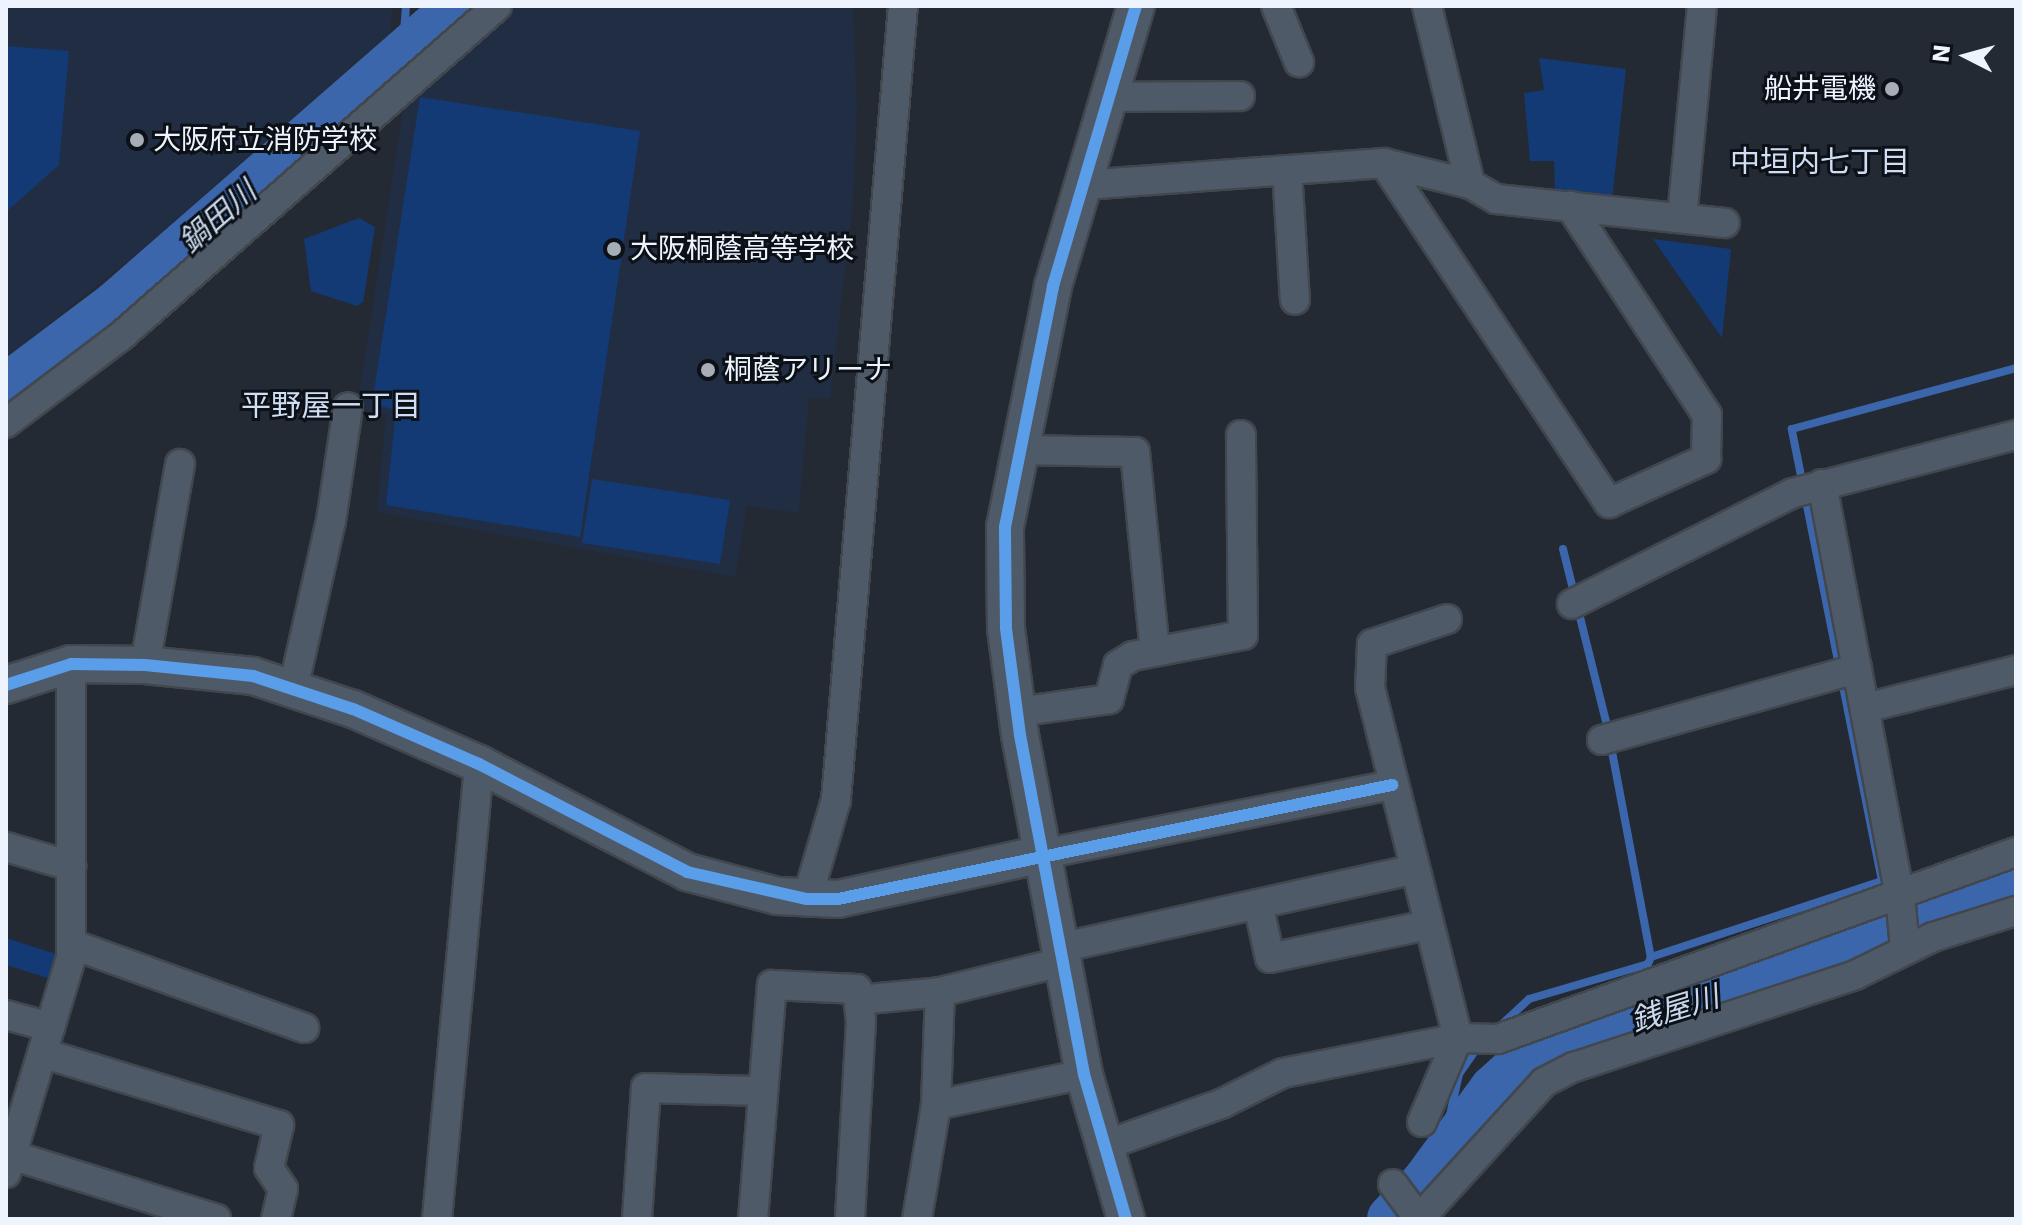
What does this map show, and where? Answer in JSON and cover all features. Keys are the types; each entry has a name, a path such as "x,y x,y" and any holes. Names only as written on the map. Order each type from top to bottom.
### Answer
{"street":[{"path":"6,423 121,336 497,6"},
{"path":"807,899 836,800 903,6"},
{"path":"1126,1219 1084,1074 1017,712 1006,628 1005,527 1053,286 1084,185 1106,97 1136,6"},
{"path":"1276,6 1299,62"},
{"path":"1427,6 1470,184"},
{"path":"1682,218 1702,6"},
{"path":"1106,97 1240,96"},
{"path":"1084,185 1384,163 1470,184 1496,199 1725,223"},
{"path":"1384,163 1609,503 1706,459 1707,415 1570,206"},
{"path":"1287,170 1295,300"},
{"path":"293,689 331,521 348,407"},
{"path":"1017,712 1109,699 1118,665 1155,651 1243,635 1241,435"},
{"path":"1578,599 1809,488 2016,435"},
{"path":"1018,450 1135,452 1155,651"},
{"path":"145,665 180,464"},
{"path":"1809,488 1846,672 1865,708 1900,895 1905,949"},
{"path":"1447,619 1372,644 1370,688 1428,925 1477,1038"},
{"path":"71,664 71,944 46,1040 9,1154 216,1219"},
{"path":"6,685 71,664 145,665 253,676 353,709 479,764 687,872 807,899 838,899 1043,854 1392,785"},
{"path":"1865,708 2016,670"},
{"path":"1609,738 1846,672"},
{"path":"437,1219 479,764"},
{"path":"6,847 71,866"},
{"path":"1106,1145 1223,1103 1283,1073 1477,1038 1900,895 2016,852"},
{"path":"859,1000 940,992 1060,955 1258,904 1414,869"},
{"path":"1258,904 1270,958 1428,925"},
{"path":"1393,1184 1419,1219 1544,1082 1574,1067 1855,975 1905,949 2016,911"},
{"path":"71,944 304,1028"},
{"path":"753,1219 772,985 857,989 850,1219"},
{"path":"917,1219 936,1105 940,992"},
{"path":"6,1015 46,1040 279,1125 269,1168 283,1189 276,1219"},
{"path":"1422,1122 1477,1038"},
{"path":"936,1105 1084,1074"},
{"path":"637,1219 646,1088 761,1091"}],"shaded area":[{"name":"大阪府立消防学校","path":"6,6 392,6 391,32 144,248 6,358"},
{"name":"大阪桐蔭高等学校","path":"510,6 853,6 857,110 853,202 830,399 809,397 799,513 747,506 735,577 377,512 386,415 357,409 404,103"},
{"path":"6,46 69,51 59,165 6,212"},
{"path":"1539,58 1626,69 1612,200 1555,193 1554,161 1530,161 1524,93 1544,90"},
{"path":"420,97 640,131 580,537 386,505 396,410 372,404"},
{"path":"359,218 375,227 363,302 357,306 311,291 304,239"},
{"path":"1653,239 1731,249 1722,338"},
{"path":"592,479 730,500 720,564 582,543"},
{"path":"6,938 56,954 48,978 6,965"}],"waterway":[{"path":"402,59 406,6"},
{"name":"鍋田川","path":"6,389 116,306 460,6"},
{"path":"1498,1028 1529,999 1648,964 1651,957 1882,881 1792,429 2016,368"},
{"path":"1563,549 1607,725 1651,957"},
{"name":"銭屋川","path":"1392,1219 1426,1183 1494,1090 1521,1066 1565,1043 1854,953 1872,934 2016,887"},
{"path":"1462,1137 1450,1115 1459,1074 1479,1045"}],"cycle path":[{"path":"1126,1219 1084,1074 1020,735 1006,628 1005,527 1053,286 1136,6"},
{"path":"6,685 71,664 145,665 253,676 353,709 479,764 687,872 807,899 838,899 1392,785"}],"place":[{"name":"船井電機","path":"1892,89"},
{"name":"大阪府立消防学校","path":"137,140"},
{"name":"大阪桐蔭高等学校","path":"614,249"},
{"name":"桐蔭アリーナ","path":"708,370"}],"district":[{"name":"中垣内七丁目","path":"1820,162"},
{"name":"平野屋一丁目","path":"331,406"}]}
